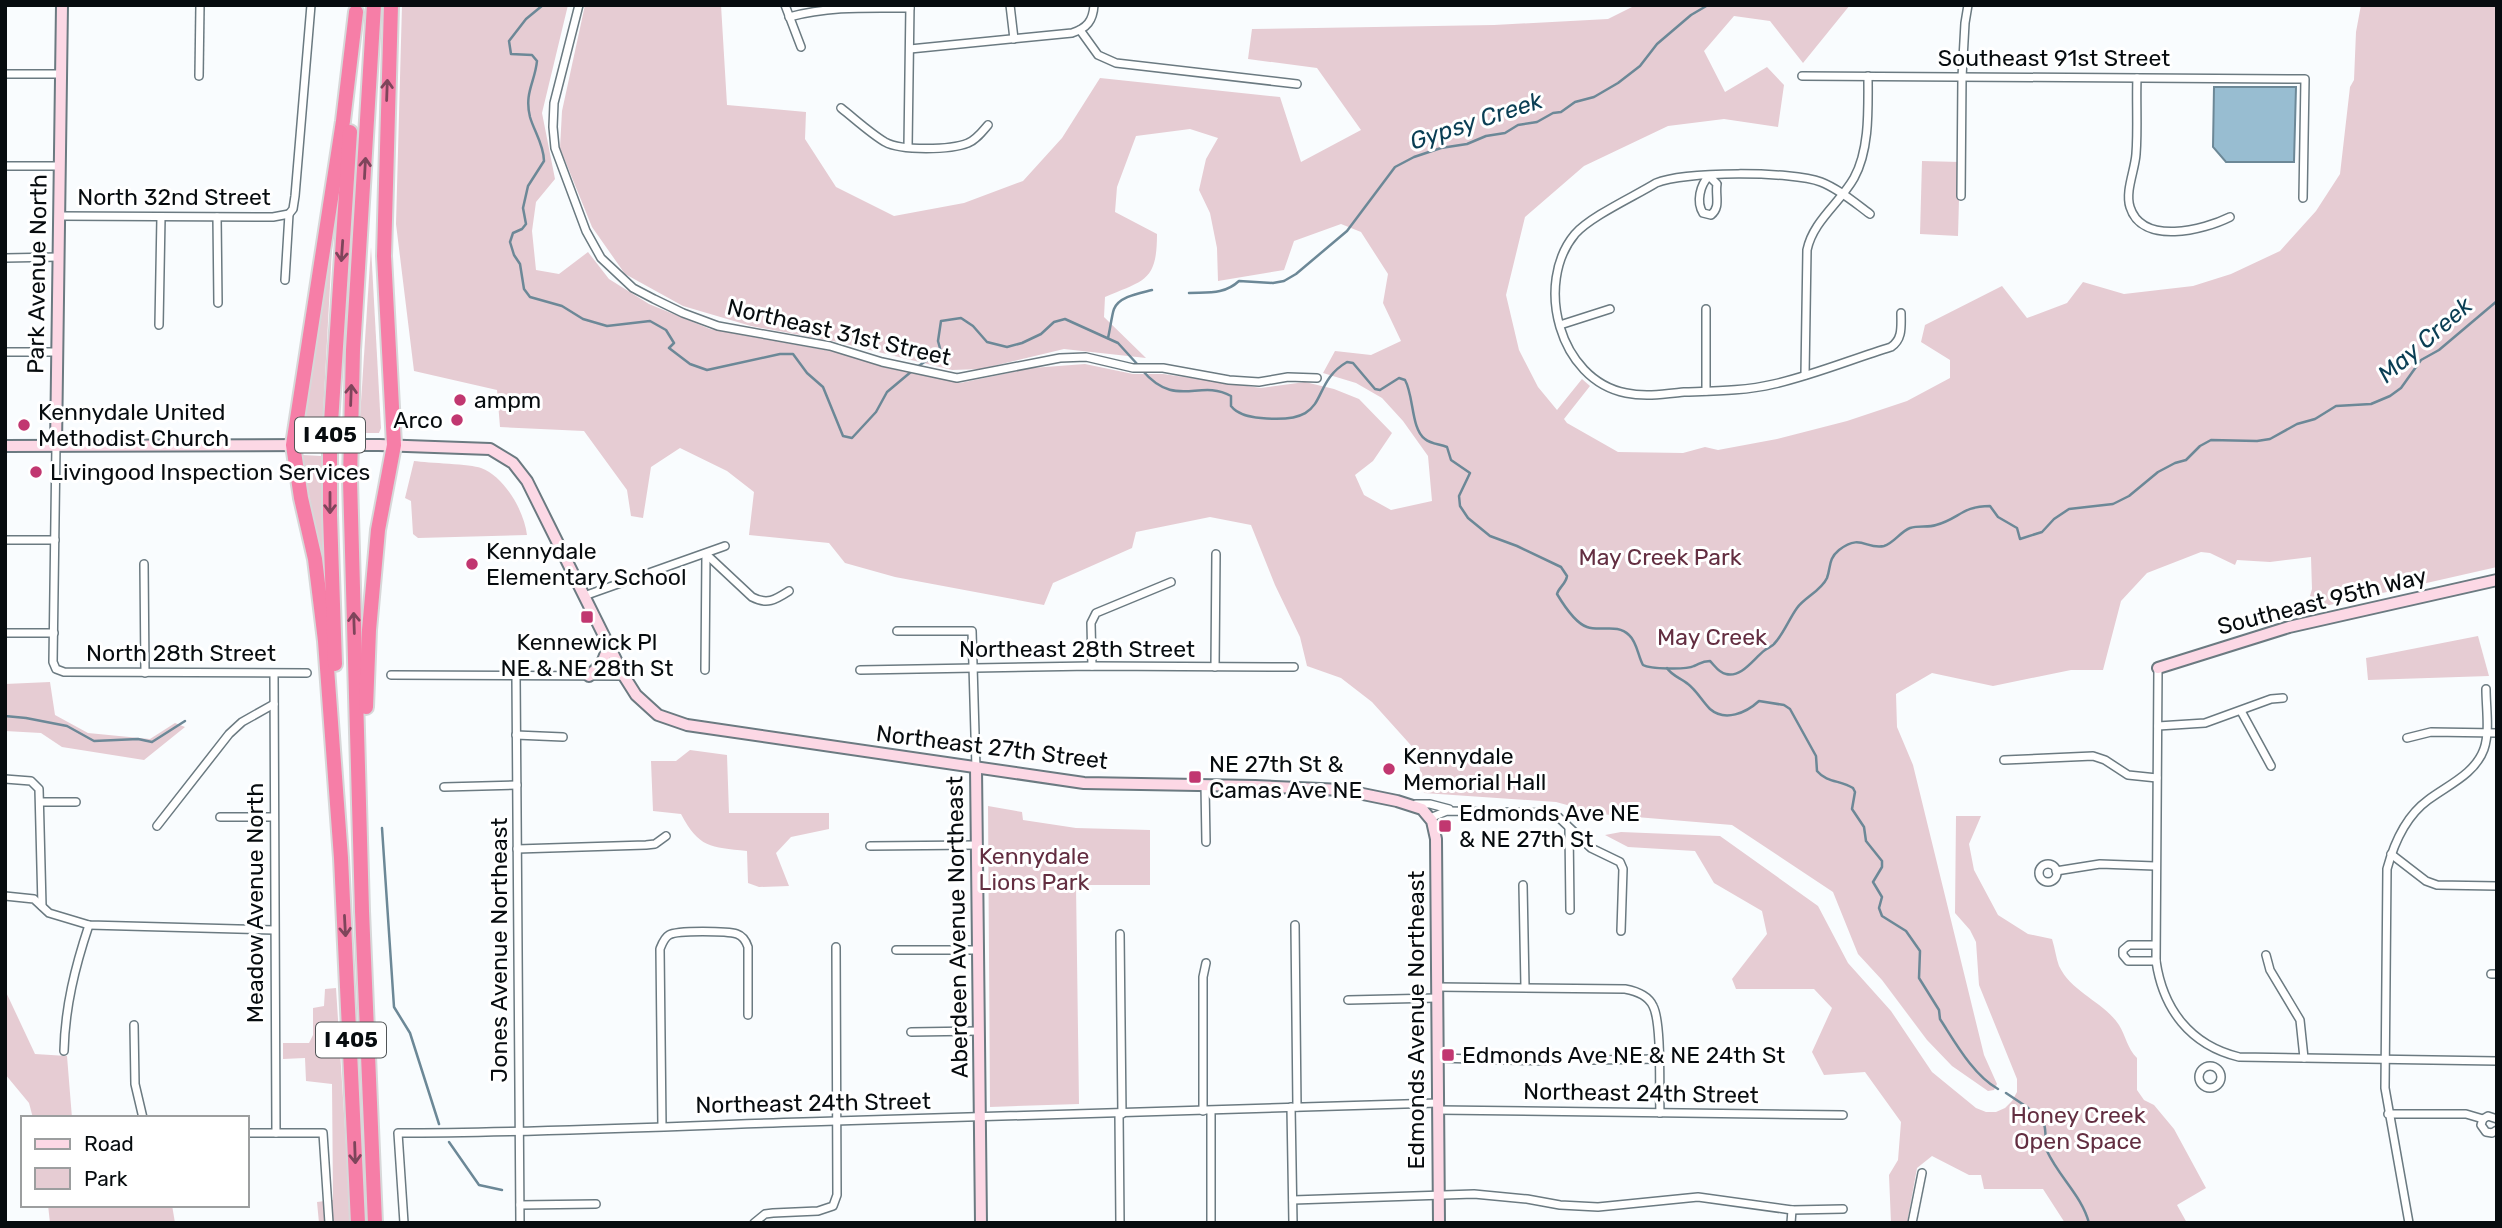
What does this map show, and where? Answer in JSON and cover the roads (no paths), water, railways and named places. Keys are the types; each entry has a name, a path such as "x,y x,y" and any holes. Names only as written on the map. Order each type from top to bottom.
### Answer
{"highway":[{"name":"I 405","path":"374,5 351,416 351,522 362,911 375,1223"},
{"path":"362,911 369,630 378,530 394,445 384,256 391,5"},
{"name":"I 405","path":"357,9 330,438 341,858 358,1223"},
{"path":"341,858 317,576 293,445 343,121 357,9"}],"street":[{"name":"Park Avenue North","path":"56,669 53,662 61,5"},
{"path":"199,76 200,5"},
{"path":"285,280 289,214 293,209 295,196 311,5"},
{"name":"Northeast 31st Street","path":"579,5 554,103 553,139 558,161 586,231 601,258 634,288 654,299 718,326 820,343 856,352 881,362 944,377 969,377 1060,358 1078,357 1098,358 1133,368 1157,368 1258,382 1288,377 1317,378"},
{"path":"785,5 802,47"},
{"path":"1010,5 1014,40"},
{"path":"910,49 1059,35 1080,30 1092,20 1094,5"},
{"path":"1961,196 1962,77 1968,5"},
{"path":"789,17 838,8 910,7 908,148"},
{"path":"1080,30 1091,49 1106,61 1137,67 1177,69 1297,84"},
{"path":"5,74 61,74"},
{"name":"Southeast 91st Street","path":"1802,76 2305,79 2303,198"},
{"path":"1805,374 1807,250 1813,233 1853,180 1862,155 1867,122 1868,76"},
{"path":"2137,78 2136,154 2129,205 2135,216 2148,228 2161,232 2214,225 2230,217"},
{"path":"841,108 887,143 908,148 968,143 988,125"},
{"path":"5,166 60,166"},
{"path":"1709,176 1717,184 1715,197 1718,205 1711,215 1703,213 1698,206 1702,183 1709,176"},
{"path":"1870,214 1823,183 1797,176 1676,177 1656,183 1588,223 1574,235 1564,251 1555,284 1560,325 1571,352 1590,376 1611,389 1638,394 1773,384 1891,347 1901,333 1901,313"},
{"name":"North 32nd Street","path":"59,216 273,217 289,214"},
{"path":"159,325 161,217"},
{"path":"217,217 218,303"},
{"path":"5,258 59,257"},
{"path":"1560,325 1610,309"},
{"path":"1706,309 1706,391"},
{"path":"5,352 57,352"},
{"path":"5,446 394,445 481,447 499,453 522,474 624,676 391,675"},
{"path":"5,540 55,540"},
{"path":"584,596 725,546"},
{"path":"706,554 752,597 762,602 773,601 789,591"},
{"path":"705,670 706,554"},
{"path":"1215,667 1216,554"},
{"path":"144,564 145,673"},
{"name":"Southeast 95th Way","path":"2158,668 2289,626 2497,580"},
{"path":"1091,666 1091,623 1096,613 1171,582"},
{"name":"Aberdeen Avenue Northeast","path":"897,631 972,631 978,845 981,1223"},
{"path":"5,633 54,633"},
{"path":"589,676 602,663 608,645"},
{"name":"Northeast 28th Street","path":"860,670 1091,666 1294,667"},
{"path":"2158,668 2155,945 2161,991 2179,1022 2199,1040 2222,1052 2252,1058 2497,1061"},
{"name":"North 28th Street","path":"56,669 64,672 307,673"},
{"name":"Meadow Avenue North","path":"274,674 276,1133"},
{"name":"Jones Avenue Northeast","path":"516,676 520,1223"},
{"name":"Northeast 27th Street","path":"624,676 646,706 658,715 687,725 976,768 1084,783 1328,789 1408,804 1422,809 1430,818 1444,811 1555,813 1591,848 1620,862 1623,869 1620,931"},
{"path":"2409,1223 2388,1114 2383,1059 2385,883 2391,854 2404,827 2418,809 2457,781 2478,760 2486,743 2486,689"},
{"path":"2158,726 2205,723 2270,699 2283,698"},
{"path":"157,826 229,734 242,722 274,704"},
{"path":"2241,711 2271,766"},
{"path":"2407,738 2431,732 2497,733"},
{"path":"516,736 563,737"},
{"path":"2004,760 2093,756 2105,760 2128,775 2157,778"},
{"path":"5,779 31,781 38,789 42,907"},
{"path":"444,787 517,785"},
{"path":"1205,785 1206,842"},
{"path":"40,802 76,802"},
{"name":"Northeast 27th Street","path":"1408,804 1430,804 1453,811"},
{"path":"220,817 274,817"},
{"name":"Edmonds Avenue Northeast","path":"1430,818 1436,830 1439,1223"},
{"path":"1569,828 1570,910"},
{"path":"517,849 646,845 655,844 666,836"},
{"path":"870,846 978,845"},
{"path":"2391,854 2426,881 2437,885 2497,886"},
{"path":"2056,871 2089,865 2155,866"},
{"path":"1523,885 1525,986"},
{"path":"5,896 34,899 49,913 89,925 274,930"},
{"path":"64,1051 66,1008 89,925"},
{"path":"1293,1223 1295,925"},
{"path":"662,1126 660,949 665,939 680,932 732,933 743,937 747,947 748,1015"},
{"path":"1120,1223 1121,934"},
{"path":"2155,945 2129,945 2123,950 2123,955 2128,961 2156,961"},
{"path":"756,1221 773,1213 818,1211 833,1206 837,1189 836,947"},
{"path":"897,950 978,950"},
{"path":"2266,955 2270,970 2300,1020 2304,1058"},
{"path":"1206,963 1203,977 1211,1223"},
{"path":"1348,1000 1525,986 1633,990 1649,999 1657,1017 1660,1113"},
{"path":"134,1025 135,1084 143,1116"},
{"path":"911,1032 979,1031"},
{"path":"2215,1067 2222,1052"},
{"path":"1438,1058 1548,1060"},
{"path":"1592,1060 1659,1059"},
{"name":"Northeast 24th Street","path":"404,1223 398,1133 519,1133 662,1126 1294,1107 1438,1106 1843,1115"},
{"path":"2388,1114 2466,1114 2483,1119"},
{"path":"2497,1119 2488,1116 2483,1119 2481,1125 2483,1130 2492,1133 2497,1130"},
{"path":"248,1133 323,1133 329,1223"},
{"path":"1913,1223 1922,1173"},
{"path":"1293,1200 1439,1195 1503,1196 1560,1205 1598,1207 1708,1197 1792,1210 1843,1209"},
{"path":"520,1205 596,1204"},
{"path":"1791,1223 1792,1210"}],"water":[{"path":"2214,87 2296,87 2294,162 2226,162 2213,147"}],"waterway":[{"name":"May Creek","path":"543,5 526,19 509,41 511,54 532,55 537,61 528,109 544,161 528,186 523,208 526,224 513,233 510,242 520,264 524,289 530,297 562,306 583,319 607,326 650,321 666,330 674,343 669,348 690,364 707,370 780,354 793,354 807,373 823,387 843,436 852,438 876,412 887,392 912,371"},
{"name":"Gypsy Creek","path":"1189,293 1221,291 1239,281 1284,281 1347,231 1395,167 1441,148 1467,144 1486,136 1505,133 1518,125 1537,122 1553,113 1561,112 1575,102 1594,97 1640,66 1657,44 1691,15 1708,5"},
{"name":"Gypsy Creek","path":"1108,338 1113,311 1120,301 1152,290"},
{"name":"May Creek","path":"1142,370 1154,382 1166,388 1177,391 1219,391 1231,396 1231,406 1237,412 1261,418 1284,419 1300,416 1310,410 1327,382 1347,362 1353,363 1375,389 1380,390 1399,378 1405,380 1420,434 1430,442 1447,447 1451,460 1470,473 1459,496 1460,506 1468,518 1490,536 1561,567 1567,576 1557,594 1578,622 1592,628 1624,631 1636,645 1643,665 1684,668 1710,661 1721,672 1732,674 1742,670 1774,645 1797,608 1824,583 1833,557 1847,545 1858,542 1884,546 1910,528 1936,525 1967,510 1990,506 1998,517 2017,528 2020,539 2042,532 2054,519 2069,509 2113,504 2129,496 2158,472 2186,460 2200,446 2211,440 2270,439 2297,424 2315,419 2336,406 2371,404 2390,396 2401,388 2421,360 2439,350 2497,301"},
{"name":"May Creek","path":"917,367 926,361 943,359 938,341 941,321 961,318 973,326 987,342 1007,347 1041,334 1054,322 1065,319 1118,343 1138,365"},
{"path":"1667,668 1691,687 1710,709 1722,715 1742,712 1759,701 1784,705 1790,709 1816,756 1817,771 1825,778 1853,788 1855,792 1852,809 1864,827 1866,841 1882,861 1882,867 1873,882 1882,897 1879,908 1882,916 1906,931 1920,951 1919,978 1939,1010 1940,1019 1973,1067 1998,1089"},
{"path":"5,716 67,726 94,741 138,739 152,742 185,721"},
{"path":"382,828 394,1007 410,1033 439,1124"},
{"path":"2006,1093 2027,1107 2044,1124 2047,1151 2081,1204 2089,1223"},
{"path":"449,1142 479,1185 502,1190"}],"place":[{"name":"ampm","path":"460,400"},
{"name":"Arco","path":"457,420"},
{"name":"Kennydale United Methodist Church","path":"24,425"},
{"name":"Livingood Inspection Services","path":"36,472"},
{"name":"Kennydale Elementary School","path":"472,564"},
{"name":"Kennewick Pl NE & NE 28th St","path":"587,617"},
{"name":"Kennydale Memorial Hall","path":"1389,769"},
{"name":"NE 27th St & Camas Ave NE","path":"1195,777"},
{"name":"Edmonds Ave NE & NE 27th St","path":"1445,826"},
{"name":"Edmonds Ave NE & NE 24th St","path":"1448,1055"}],"park label":[{"name":"May Creek Park","path":"1660,557"},
{"name":"Kennydale Lions Park","path":"1034,869"},
{"name":"Honey Creek Open Space","path":"2078,1128"}]}
